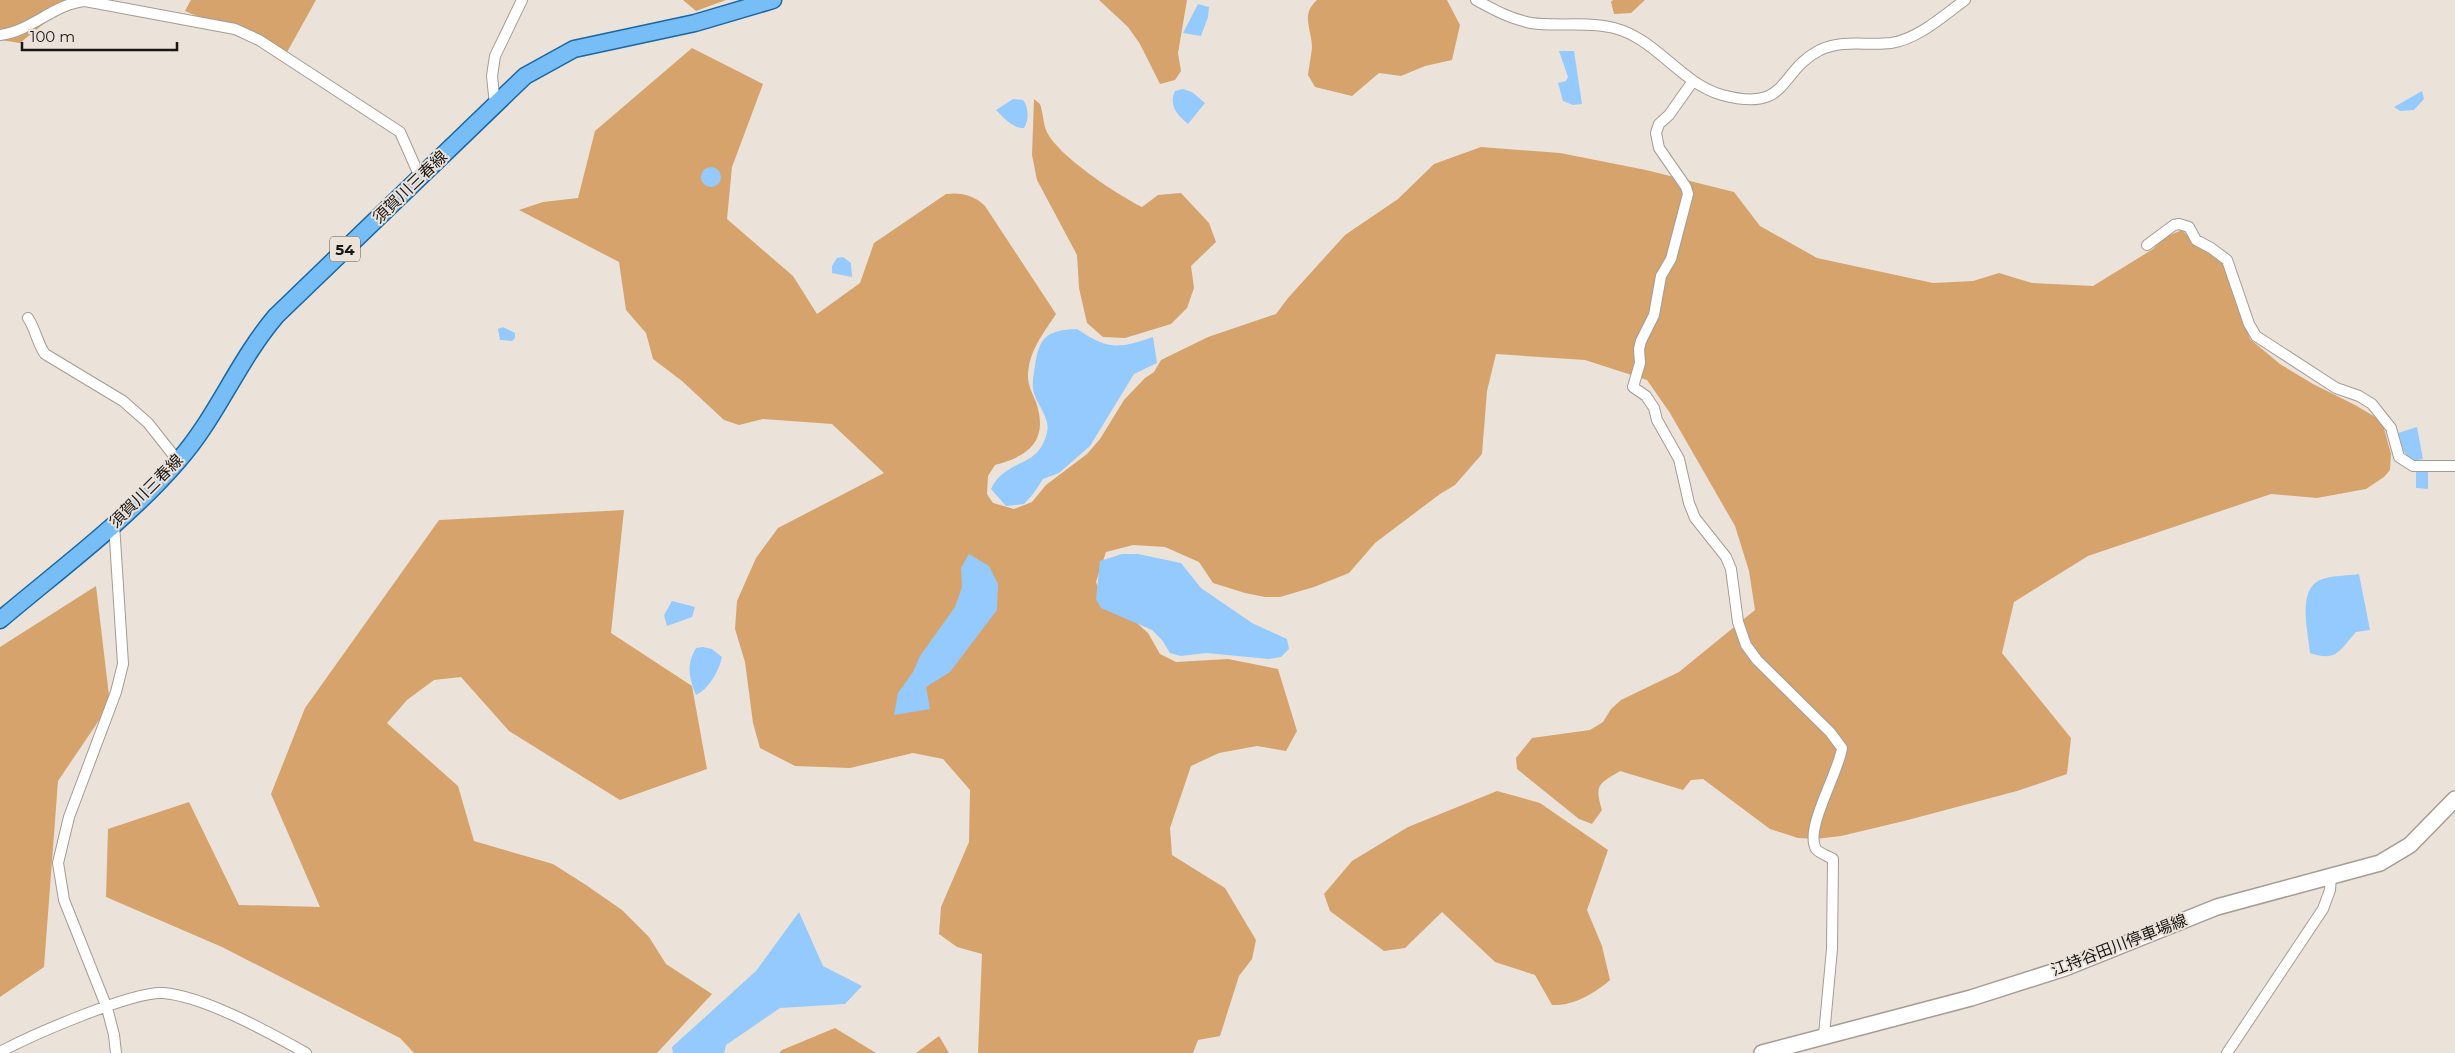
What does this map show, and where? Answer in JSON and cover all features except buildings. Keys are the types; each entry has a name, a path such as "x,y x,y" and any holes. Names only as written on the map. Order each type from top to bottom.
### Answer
{"main road":[{"name":"須賀川三春線","path":"0,620 114,524 178,461 204,426 238,368 261,334 283,310 525,76 574,49 695,23 773,0"},
{"name":"江持谷田川停車場線","path":"1762,1053 1824,1035 1971,998 2065,968 2217,907 2380,863 2410,846 2455,799"}],"street":[{"path":"0,35 19,32 59,7 85,0 235,29 259,40 400,132 420,177"},
{"path":"495,105 492,76 495,56 522,0"},
{"path":"1476,0 1504,15 1532,23 1598,25 1623,30 1636,35 1654,47 1693,81 1722,94 1742,98 1765,97 1779,91 1800,67 1820,50 1849,42 1890,43 1914,36 1965,0"},
{"path":"1693,81 1669,115 1660,124 1656,133 1659,148 1686,187 1688,194 1671,259 1661,276 1654,315 1641,341 1639,349 1640,363 1633,387 1646,396 1654,408 1657,420 1679,459 1689,502 1695,518 1726,557 1731,569 1738,622 1746,645 1757,660 1830,732 1842,748 1838,768 1818,816 1813,841 1817,850 1833,859 1832,949 1824,1035"},
{"path":"2147,245 2174,225 2189,227 2196,240 2227,260 2249,324 2256,336 2336,388 2359,396 2377,409 2391,428 2399,457 2407,463 2417,466 2455,466"},
{"path":"28,318 34,327 38,345 45,354 123,401 148,422 178,461"},
{"path":"114,524 123,664 116,692 69,817 58,864 64,900 107,1008 114,1034 116,1053"},
{"path":"2228,1053 2323,909 2330,890 2331,876"},
{"path":"0,1052 107,1008 147,995 162,993 179,996 209,1006 260,1029 306,1053"}],"shaded area":[{"path":"0,0 73,0 20,43 0,40"},
{"path":"191,0 316,0 286,54 185,11"},
{"path":"683,0 726,0 696,11"},
{"path":"1099,0 1187,0 1178,53 1181,71 1175,80 1160,84 1140,44 1128,27"},
{"path":"1317,0 1447,0 1460,25 1452,60 1425,66 1401,76 1379,73 1352,96 1315,87 1308,75 1312,41 1308,17 1309,11"},
{"path":"1613,0 1645,0 1631,13 1614,14 1611,2"},
{"path":"692,48 763,84 732,167 727,219 793,276 817,314 860,283 874,243 946,194 957,193 967,195 985,206 1056,314 1033,351 1029,368 1029,383 1039,416 1040,427 1038,437 1033,445 1018,457 995,465 988,476 987,494 993,503 1014,509 1032,502 1046,485 1087,454 1100,439 1124,400 1145,378 1154,372 1161,360 1208,337 1276,314 1345,235 1398,199 1434,164 1481,147 1560,153 1646,170 1734,192 1760,226 1817,258 1933,283 1973,281 1999,273 2032,283 2093,286 2153,249 2163,238 2182,230 2198,246 2225,263 2250,339 2280,364 2382,421 2391,454 2390,470 2384,477 2366,489 2317,498 2271,494 2088,556 2014,602 2002,653 2071,738 2067,774 2017,791 1904,821 1841,836 1816,839 1798,838 1770,829 1703,779 1691,780 1683,790 1620,771 1600,786 1598,795 1602,810 1592,824 1579,819 1517,769 1516,758 1532,738 1590,730 1603,722 1611,709 1621,700 1679,672 1755,610 1749,571 1735,526 1670,413 1647,380 1585,360 1496,354 1487,391 1482,454 1455,485 1440,494 1375,543 1349,573 1314,587 1280,597 1265,597 1213,583 1199,562 1165,547 1133,545 1106,552 1096,582 1104,601 1128,615 1148,633 1160,654 1176,662 1228,659 1278,669 1297,731 1286,751 1257,746 1219,753 1191,766 1170,828 1172,855 1225,888 1256,940 1252,959 1239,976 1220,1036 1198,1040 1193,1053 978,1053 982,954 957,947 939,934 941,907 969,842 970,790 943,759 913,753 850,768 795,766 760,748 753,723 745,662 735,629 737,601 756,558 778,528 884,473 832,424 763,419 739,425 724,420 682,381 653,359 646,333 626,310 619,262 519,210 543,202 578,198 595,131"},
{"path":"1034,99 1040,104 1046,130 1052,140 1074,162 1089,173 1142,207 1158,195 1181,193 1209,223 1216,242 1191,266 1194,288 1187,308 1171,324 1125,338 1103,337 1087,323 1079,288 1077,255 1037,180 1032,155"},
{"path":"624,510 611,633 692,686 707,769 620,800 509,731 461,677 434,680 407,700 387,723 458,786 474,841 553,864 586,885 622,910 649,937 666,964 712,994 657,1053 414,1053 400,1038 222,947 106,897 108,829 189,802 239,905 320,907 271,794 305,708 439,520"},
{"path":"96,586 110,704 58,781 44,967 0,997 0,647"},
{"path":"1497,791 1540,803 1608,850 1587,910 1602,946 1610,980 1597,990 1575,1001 1552,1005 1535,975 1495,962 1442,912 1405,948 1384,951 1330,911 1324,894 1352,861 1408,827"},
{"path":"835,1028 876,1053 779,1053 782,1050"},
{"path":"939,1036 949,1053 916,1053"}],"water":[{"path":"1198,4 1209,7 1208,17 1201,36 1183,33"},
{"path":"1559,51 1574,51 1582,104 1573,105 1563,101 1558,83 1566,81 1568,77"},
{"path":"1183,89 1192,92 1205,103 1188,124 1178,114 1173,105 1175,91"},
{"path":"2422,91 2424,99 2414,110 2400,111 2394,107"},
{"path":"1013,99 1023,100 1026,107 1027,118 1024,128 1012,124 996,110"},
{"path":"711,167 718,170 721,177 718,184 711,187 704,184 701,177 704,170"},
{"path":"843,257 851,263 852,277 832,273 832,266 837,258"},
{"path":"503,327 515,333 515,338 512,341 500,340 498,329"},
{"path":"1077,329 1097,341 1114,345 1131,344 1153,337 1157,363 1134,374 1090,446 1059,473 1043,479 1024,504 1006,506 991,489 997,479 1005,472 1037,452 1043,444 1047,432 1047,421 1033,389 1039,348 1046,337 1058,331"},
{"path":"2417,427 2423,459 2412,461 2404,452 2398,433"},
{"path":"2416,471 2428,471 2428,489 2416,488"},
{"path":"969,554 989,566 998,584 997,610 950,672 926,687 930,709 894,715 898,693 913,672 920,656 955,607 962,587 961,568"},
{"path":"1122,554 1138,554 1181,563 1201,588 1252,623 1287,639 1289,649 1281,657 1269,659 1206,653 1181,656 1170,653 1162,640 1152,630 1101,608 1096,599 1100,561"},
{"path":"2359,574 2370,630 2356,632 2337,653 2332,655 2326,656 2310,653 2306,623 2308,593 2313,585 2320,580 2329,577"},
{"path":"672,601 695,607 692,617 667,626 664,615"},
{"path":"696,648 712,649 722,657 713,679 696,695 690,677 690,666"},
{"path":"799,912 823,966 862,986 845,1004 780,1008 726,1045 724,1053 673,1053 672,1047 756,971"}]}
